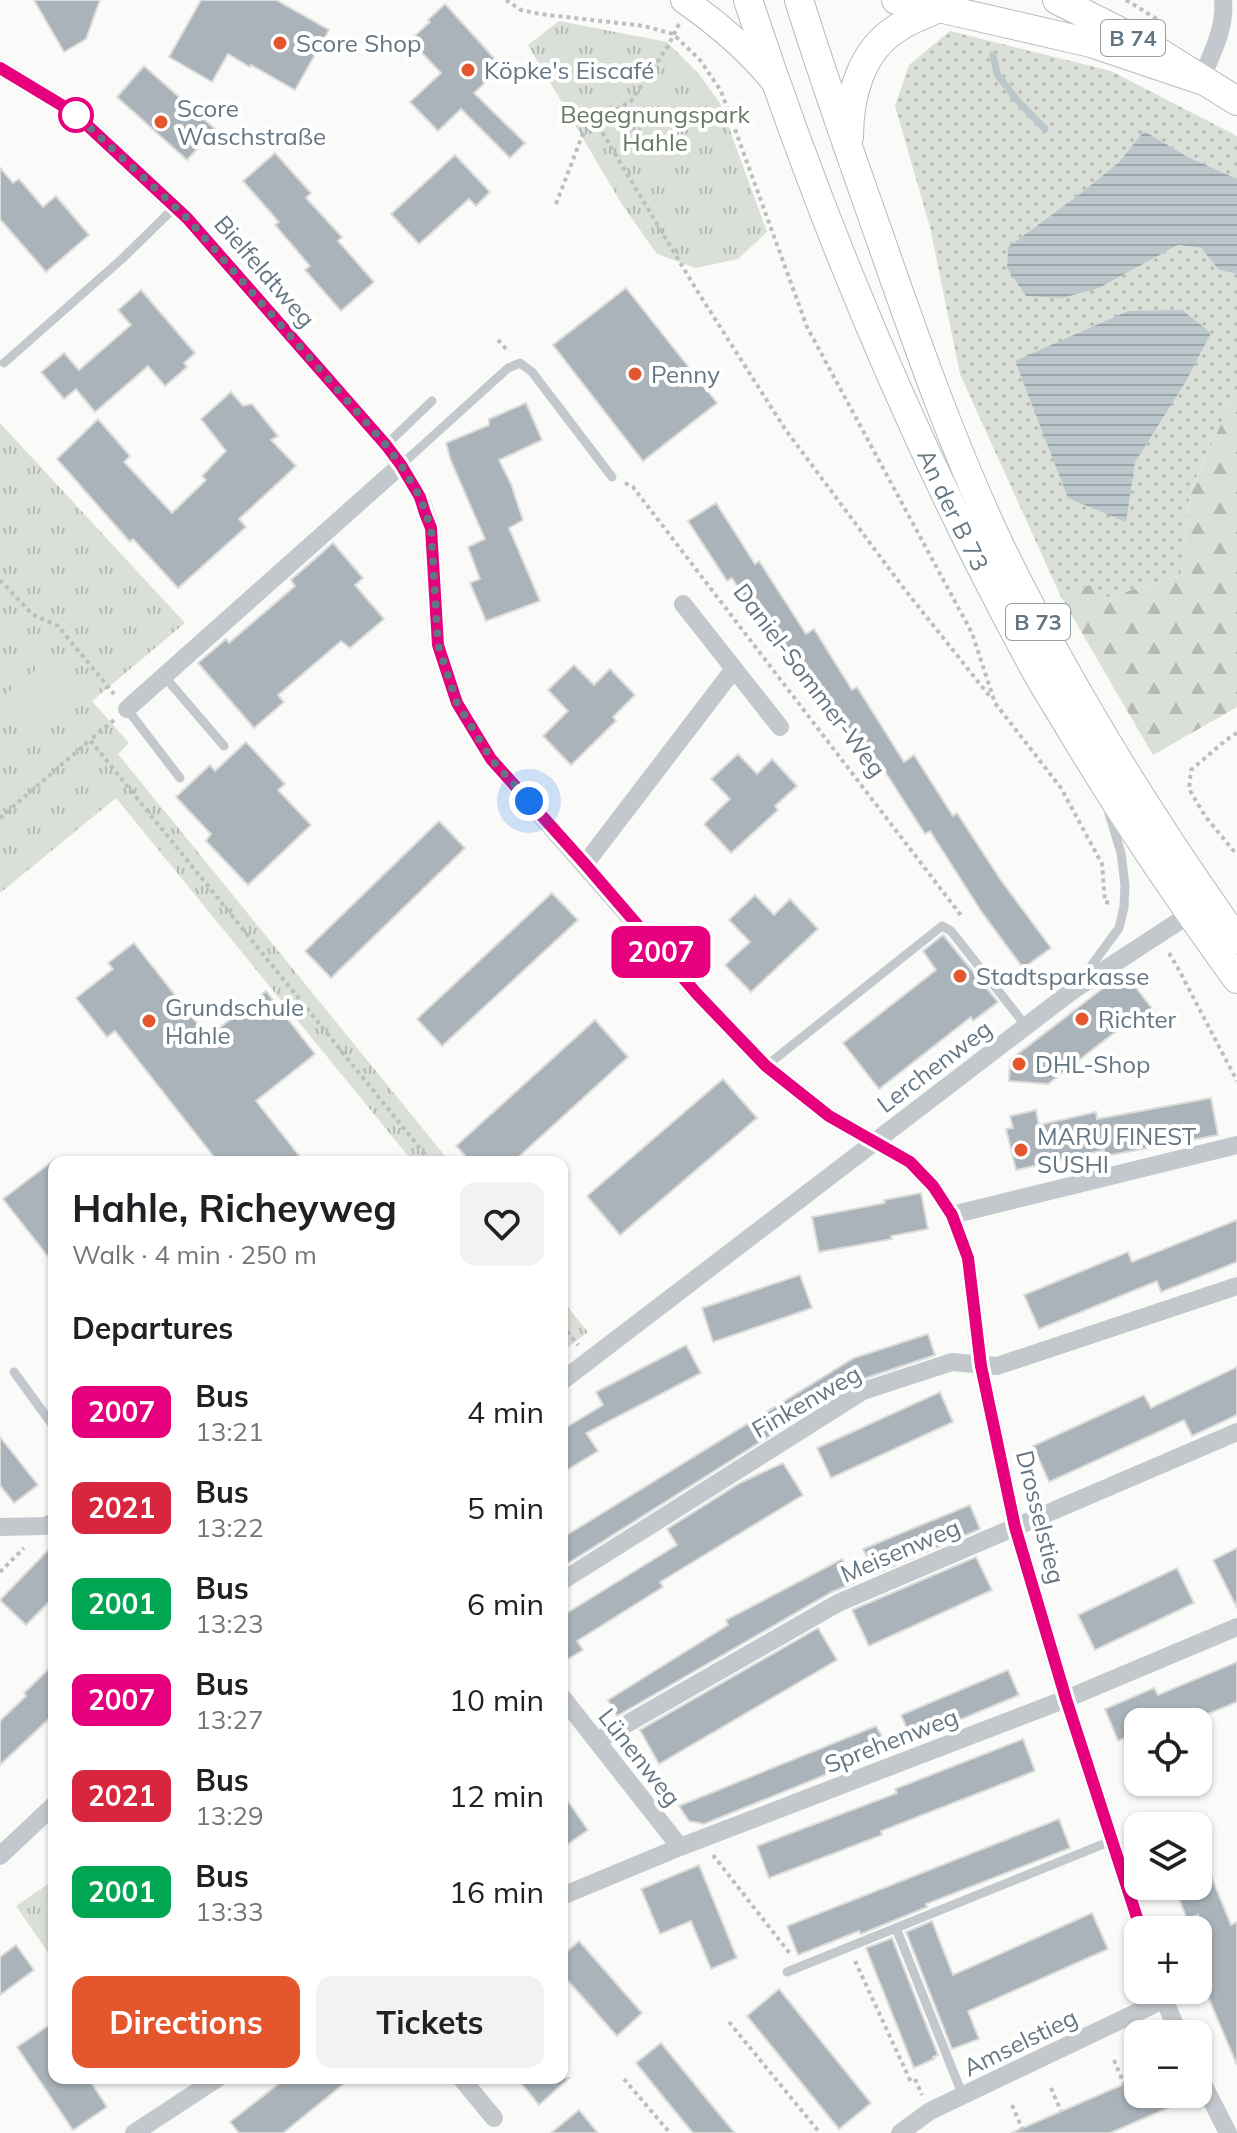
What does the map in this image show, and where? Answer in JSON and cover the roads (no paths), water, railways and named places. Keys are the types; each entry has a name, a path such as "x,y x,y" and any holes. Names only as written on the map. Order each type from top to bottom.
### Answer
{"main road":[{"path":"684,0 731,35 776,83"},
{"name":"An der B 73","path":"748,0 831,230 890,373 940,481 1031,662 1110,793 1199,907 1237,940"},
{"name":"An der B 73","path":"799,0 909,321 966,468 1000,545 1054,652 1128,779 1237,979"},
{"name":"B 74","path":"896,0 1091,43 1201,80"},
{"name":"B 74","path":"1057,0 1147,45 1237,101"},
{"path":"849,153 853,98 868,58 898,28 939,8"}],"street":[{"path":"1201,80 1221,30 1223,0"},
{"name":"Bielfeldtweg","path":"0,68 73,112 175,207 386,445 420,497 431,528 438,645 457,703 491,759 697,994 766,1066 829,1116 874,1142"},
{"path":"127,709 401,465"},
{"path":"683,604 780,727"},
{"path":"585,864 734,669"},
{"name":"Lerchenweg","path":"568,1376 1072,991 1199,907"},
{"name":"Drosselstieg","path":"874,1142 910,1162 933,1186 952,1215 968,1258 981,1366 1015,1527 1066,1699 1136,1916"},
{"path":"952,1215 1237,1145"},
{"name":"Finkenweg","path":"568,1577 863,1391 952,1362 997,1366 1237,1286"},
{"name":"Meisenweg","path":"597,1741 838,1603 1237,1432"},
{"path":"0,1527 48,1525"},
{"name":"Sprehenweg","path":"568,1894 700,1839 1066,1699 1237,1627"},
{"name":"Lünenweg","path":"568,1705 680,1847"},
{"path":"0,1856 48,1811"},
{"name":"Amselstieg","path":"900,2133 930,2111 1144,2004"},
{"path":"134,2133 209,2084"},
{"path":"466,2084 494,2118"},
{"path":"1212,2102 1228,2133"}],"lane":[{"path":"4,363 123,258 175,207"},
{"path":"401,465 508,368 520,363 532,372 612,477"},
{"path":"386,445 432,401"},
{"path":"164,676 224,746"},
{"path":"127,709 180,778"},
{"path":"1072,991 1119,928 1124,907 1121,853 1105,798 1110,793"},
{"path":"766,1066 942,926 951,931 1026,1026"},
{"path":"14,1372 48,1419"},
{"path":"787,1972 1111,1841"},
{"path":"896,1928 963,2096"}],"waterway":[{"path":"993,55 997,74 1045,129"}],"place":[{"name":"Score Shop","path":"280,43"},
{"name":"Köpke's Eiscafé","path":"468,70"},
{"name":"Score Waschstraße","path":"161,122"},
{"name":"Penny","path":"635,374"},
{"name":"Stadtsparkasse","path":"960,976"},
{"name":"Richter","path":"1082,1019"},
{"name":"Grundschule Hahle","path":"149,1021"},
{"name":"DHL-Shop","path":"1019,1064"},
{"name":"MARU FINEST SUSHI","path":"1021,1150"}],"park label":[{"name":"Begegnungspark Hahle","path":"655,128"}]}
